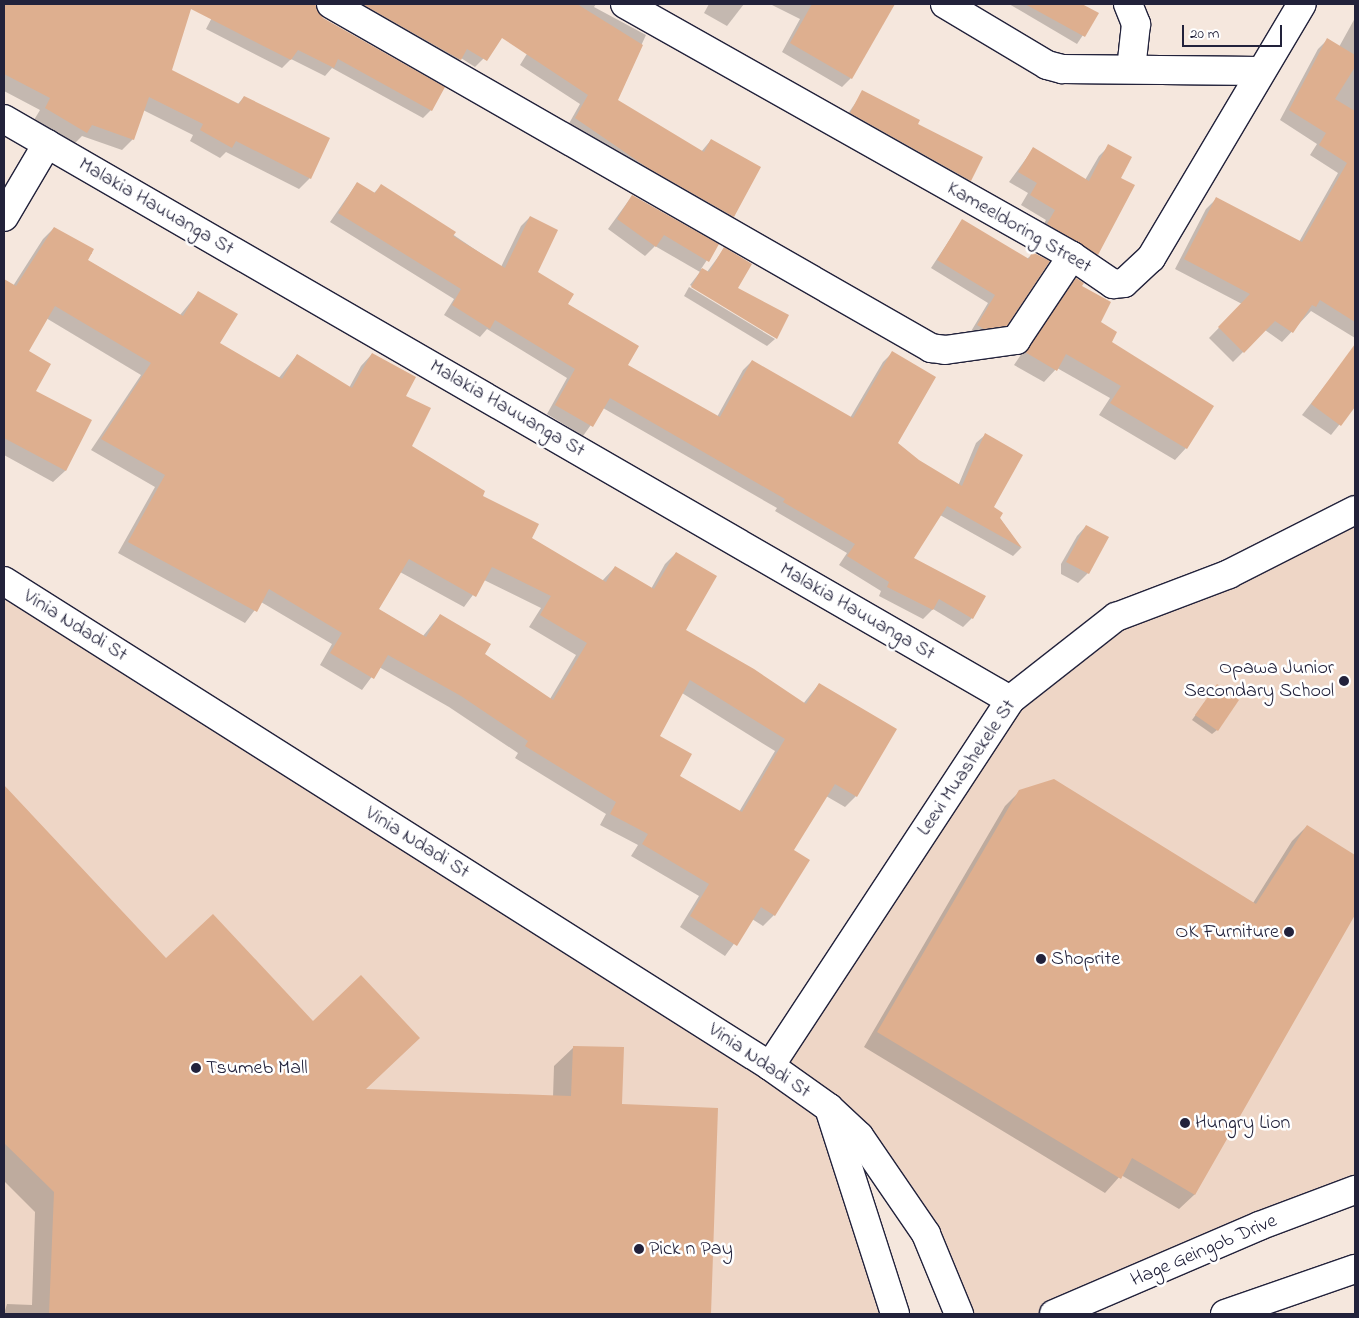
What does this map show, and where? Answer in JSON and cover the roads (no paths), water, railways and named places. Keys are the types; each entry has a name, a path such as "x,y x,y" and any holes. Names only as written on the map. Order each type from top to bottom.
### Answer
{"main road":[{"path":"332,4 931,348 945,350 1016,340 1072,256"},
{"name":"Kameeldoring Street","path":"625,4 1072,256 1113,284 1124,283 1151,258 1260,71 1302,4"},
{"path":"945,4 1047,65 1062,69 1260,71"},
{"path":"1128,4 1136,24 1131,69"},
{"name":"Malakia Hauuanga St","path":"4,119 1010,700"},
{"path":"4,217 47,144"},
{"name":"Leevi Muashekele St","path":"770,1066 1010,700 1116,617 1229,574 1355,510"},
{"name":"Vinia Ndadi St","path":"4,581 770,1066 828,1108 859,1136 926,1234 959,1314"},
{"name":"Vinia Ndadi St","path":"828,1108 895,1314"},
{"name":"Hage Geingob Drive","path":"1054,1314 1260,1226 1355,1190"},
{"path":"1225,1314 1355,1269"}],"place":[{"name":"Opawa Junior Secondary School","path":"1344,681"},
{"name":"OK Furniture","path":"1289,932"},
{"name":"Shoprite","path":"1041,959"},
{"name":"Tsumeb Mall","path":"196,1068"},
{"name":"Hungry Lion","path":"1185,1123"},
{"name":"Pick n Pay","path":"639,1249"}]}
